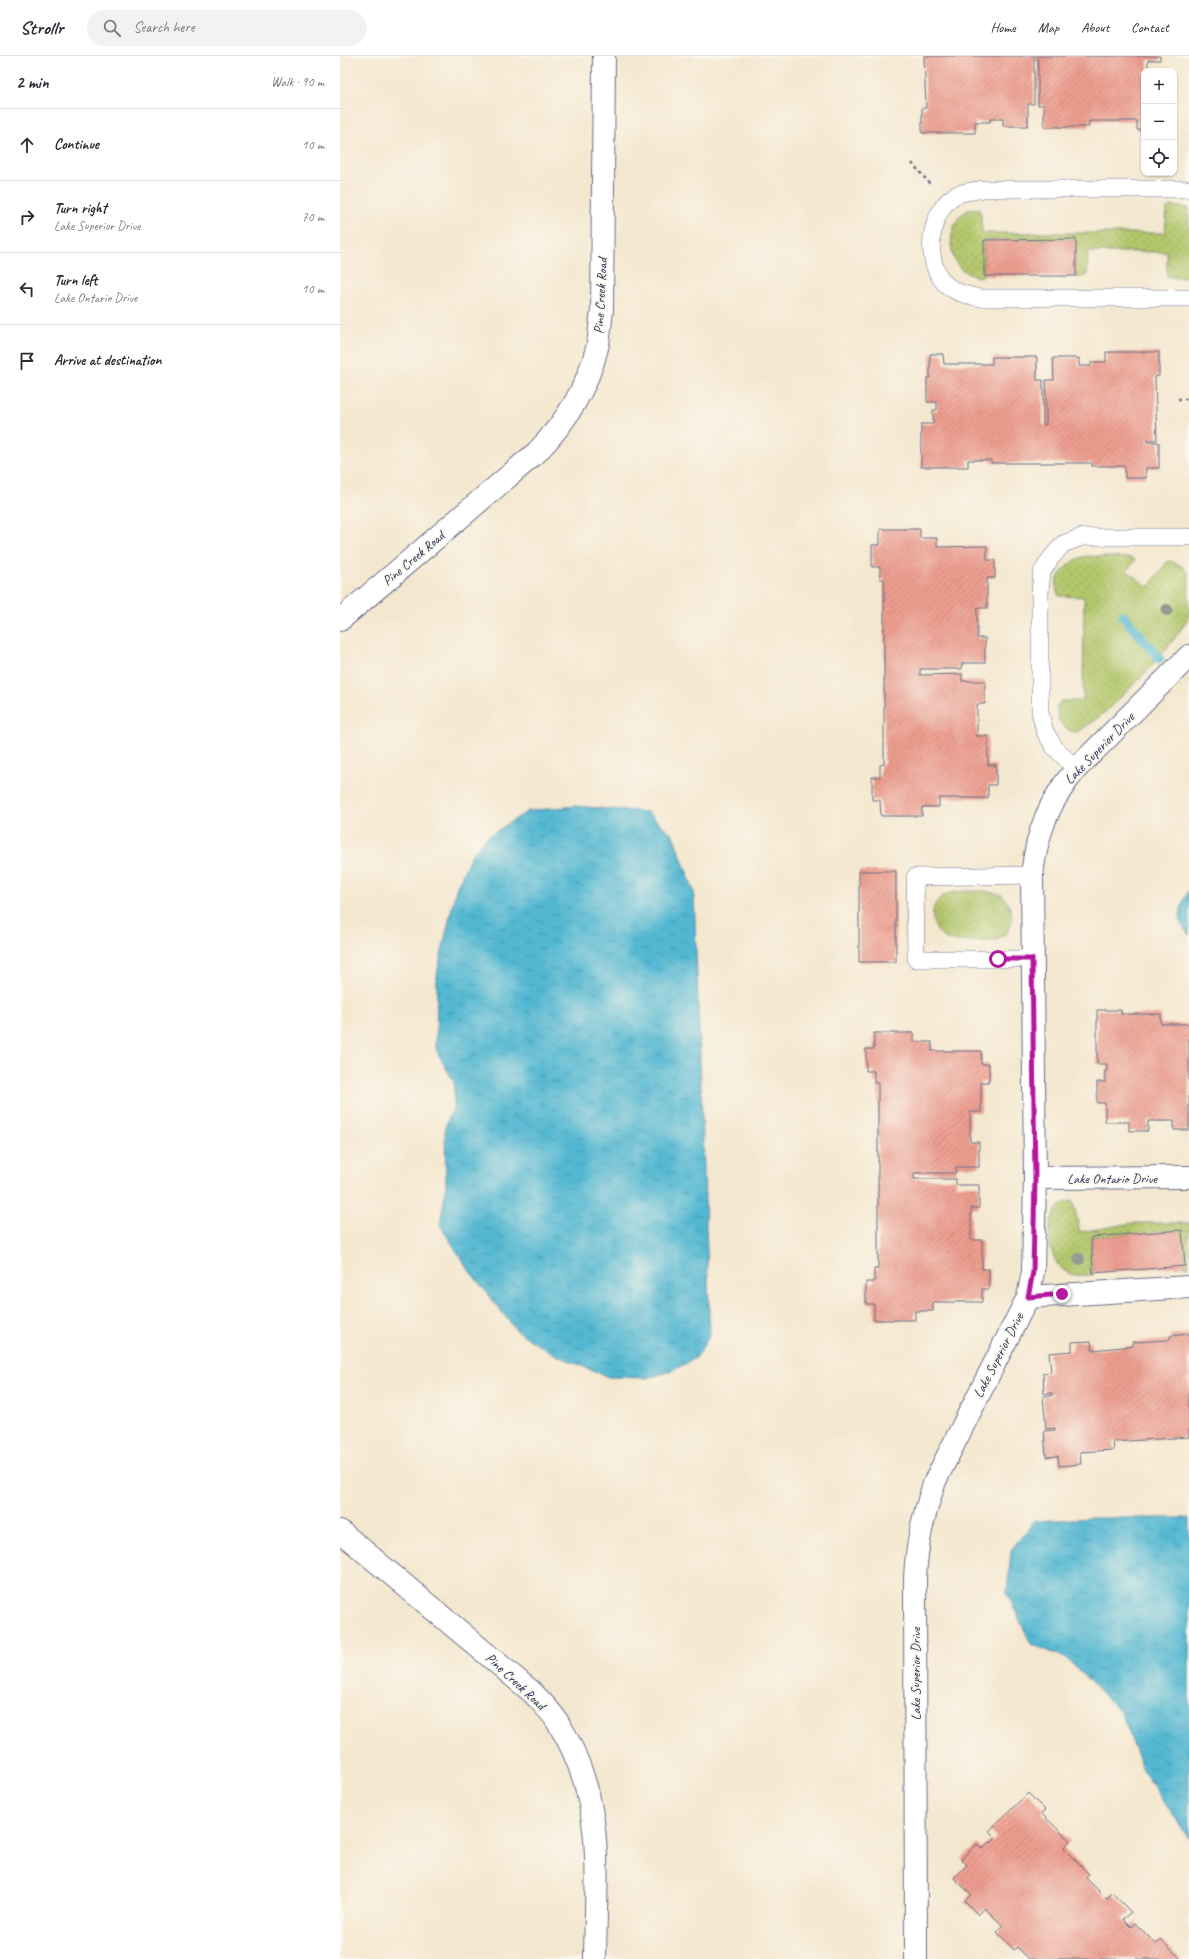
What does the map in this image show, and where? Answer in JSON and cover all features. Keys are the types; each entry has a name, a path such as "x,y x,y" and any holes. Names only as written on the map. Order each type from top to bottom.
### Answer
{"street":[{"name":"Pine Creek Road","path":"340,620 537,452 557,431 574,406 586,379 597,348 602,311 604,56"},
{"name":"Lake Superior Drive","path":"916,1959 915,1578 917,1544 924,1513 935,1481 1028,1297 1033,1272 1035,1178 1032,875 1035,852 1040,830 1048,809 1060,788 1076,769 1189,656"},
{"name":"Lake Ontario Drive","path":"1035,1178 1189,1177"},
{"path":"1028,1297 1189,1287"},
{"name":"Pine Creek Road","path":"340,1531 533,1693 556,1720 575,1754 593,1814 597,1846 595,1959"}],"lane":[{"path":"1189,189 984,189 967,192 955,196 944,206 934,225 932,242 933,260 942,280 964,295 980,298 1189,298"},
{"path":"1076,769 1055,748 1048,737 1045,732 1040,712 1040,593 1042,572 1063,544 1082,537 1189,537"},
{"path":"1032,875 915,877 915,885 916,959 1032,959"}],"path":[{"path":"912,163 931,184"},
{"path":"1178,399 1189,399"}],"green space":[{"path":"1172,206 1189,208 1189,276 1186,277 1176,278 1167,276 1167,252 1088,252 1087,275 1078,278 1076,276 1075,239 984,240 983,277 968,274 958,266 953,254 951,241 954,228 959,217 968,210 979,209 981,214 982,233 1165,233 1167,208"},
{"path":"1086,556 1131,558 1135,560 1127,571 1148,587 1167,562 1170,561 1182,566 1189,574 1189,614 1184,625 1172,641 1138,680 1101,715 1085,727 1075,732 1063,726 1059,719 1057,706 1061,701 1083,701 1084,597 1059,596 1056,590 1056,583 1068,565"},
{"path":"985,891 1002,895 1009,907 1012,920 1007,932 1002,937 988,941 953,941 940,935 933,921 933,910 939,899 950,893"},
{"path":"1072,1201 1080,1232 1133,1223 1189,1223 1189,1268 1185,1266 1182,1230 1091,1237 1093,1275 1069,1274 1059,1266 1053,1256 1050,1245 1050,1233 1051,1221 1055,1211 1062,1204"}],"water":[{"path":"575,806 647,812 673,835 694,891 710,1335 697,1357 674,1370 648,1378 608,1377 551,1353 517,1331 468,1269 440,1225 446,1189 445,1127 454,1106 454,1082 436,1050 437,974 456,889 471,855 487,837 528,811"},
{"path":"1189,890 1189,935 1182,924 1180,913 1181,907"},
{"path":"1092,1518 1189,1518 1189,1839 1144,1772 1121,1712 1066,1658 1031,1644 1007,1593 1011,1550 1034,1521"}],"building":[{"path":"924,56 1160,56 1160,60 1148,60 1148,68 1141,68 1141,130 1137,130 1137,121 1089,121 1089,127 1044,127 1044,105 1038,105 1038,59 1034,59 1034,104 1028,104 1028,126 1003,126 1003,119 990,119 990,122 975,122 975,133 922,133 922,108 926,108"},
{"path":"1076,239 1076,276 984,276 984,240"},
{"path":"1106,352 1159,352 1159,376 1155,377 1157,440 1147,440 1147,442 1159,442 1159,468 1146,468 1146,478 1125,478 1125,466 1092,466 1092,463 991,463 991,460 968,460 968,467 921,467 921,424 933,424 933,410 937,410 937,402 927,402 927,378 930,378 930,354 943,354 944,364 992,364 992,357 1037,357 1037,380 1043,380 1043,425 1046,425 1046,380 1054,380 1053,358 1079,358 1079,366 1091,366 1091,362 1106,362"},
{"path":"880,529 920,529 920,538 937,538 937,547 987,546 987,560 995,560 995,578 987,578 987,608 977,608 977,638 985,638 985,663 962,663 962,669 920,669 920,675 962,674 962,681 985,681 985,704 977,704 977,736 988,736 988,765 996,765 996,785 988,785 988,798 939,798 939,807 922,807 922,816 881,816 880,800 872,800 872,777 880,777 880,765 884,764 884,579 880,579 880,567 872,567 872,545 880,545"},
{"path":"859,871 896,871 896,962 859,962"},
{"path":"1097,1010 1121,1010 1121,1014 1161,1014 1161,1024 1189,1024 1189,1130 1174,1130 1174,1121 1148,1121 1148,1131 1129,1131 1129,1122 1105,1122 1105,1103 1097,1103 1097,1082 1105,1082 1105,1071 1107,1071 1107,1064 1097,1064"},
{"path":"874,1033 914,1033 914,1042 932,1042 932,1051 981,1051 981,1064 989,1064 989,1082 981,1082 981,1112 970,1112 970,1142 979,1142 979,1167 956,1167 956,1173 914,1173 914,1179 956,1179 956,1185 979,1185 979,1208 971,1208 971,1240 982,1240 982,1269 989,1269 989,1289 982,1289 982,1302 933,1302 933,1311 915,1311 915,1320 874,1320 874,1304 866,1304 866,1282 874,1282 874,1269 878,1269 878,1083 874,1083 874,1071 866,1071 866,1049 874,1049"},
{"path":"1182,1230 1185,1266 1093,1273 1091,1237"},
{"path":"1189,1334 1189,1437 1113,1442 1114,1450 1080,1452 1081,1464 1059,1466 1058,1456 1046,1457 1044,1431 1055,1430 1055,1428 1046,1429 1043,1396 1052,1396 1052,1393 1044,1394 1043,1373 1051,1372 1049,1353 1072,1351 1072,1342 1091,1341 1092,1350 1133,1346 1133,1342 1170,1340 1170,1336"},
{"path":"1028,1793 1045,1810 1041,1813 1070,1841 1063,1848 1089,1874 1086,1878 1107,1899 1112,1893 1131,1912 1123,1919 1131,1927 1135,1923 1156,1944 1161,1940 1181,1959 1029,1959 1017,1947 1014,1950 997,1932 1003,1926 985,1908 978,1915 965,1901 971,1894 954,1878 967,1865 961,1859 977,1844 982,1849 990,1841 991,1843 996,1838 989,1831"}],"waterway":[{"path":"1123,616 1159,658"}],"route":[{"path":"998,959 1032,959 1035,1178 1033,1272 1028,1297 1062,1294"}]}
